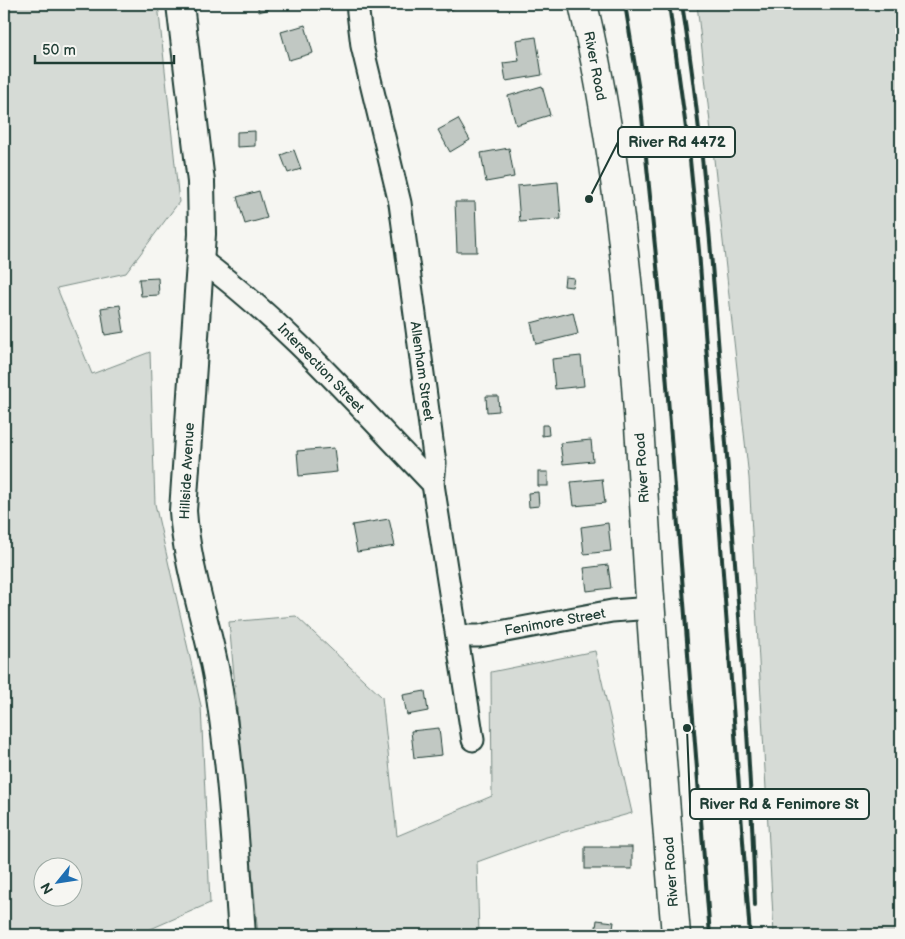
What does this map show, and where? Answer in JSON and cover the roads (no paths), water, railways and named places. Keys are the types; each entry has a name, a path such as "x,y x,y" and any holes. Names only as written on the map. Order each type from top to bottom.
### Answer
{"main road":[{"name":"River Road","path":"583,4 606,128 624,246 635,355 651,608 676,935"}],"street":[{"name":"Hillside Avenue","path":"180,4 201,182 201,260 183,511 186,547 215,668 225,730 242,935"},
{"name":"Allenham Street","path":"358,4 362,46 400,203 408,254 435,463 434,484 445,570 459,636 473,740"},
{"name":"Intersection Street","path":"201,260 235,285 267,313 434,484"},
{"name":"Fenimore Street","path":"459,636 479,636 612,611 651,608"}],"railway":[{"path":"625,4 640,97 660,296 710,935"},
{"path":"669,4 689,150 699,251 750,935"},
{"path":"682,4 704,173 714,286 744,680 755,905"}],"place":[{"name":"River Rd 4472","path":"589,199"},
{"name":"River Rd & Fenimore St","path":"687,728"}]}
